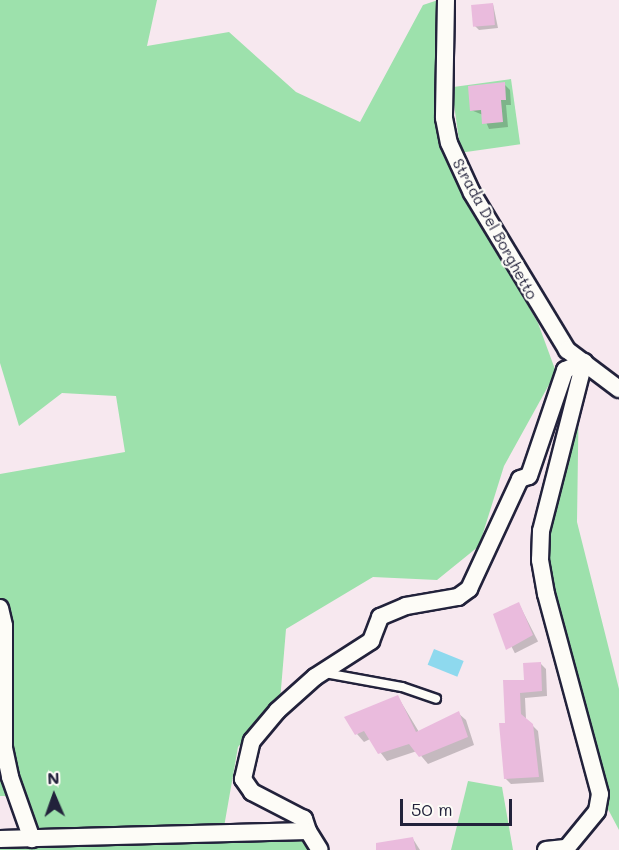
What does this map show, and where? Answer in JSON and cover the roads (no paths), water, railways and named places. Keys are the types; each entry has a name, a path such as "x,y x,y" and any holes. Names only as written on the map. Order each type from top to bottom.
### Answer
{"street":[{"name":"Strada Del Borghetto","path":"446,0 444,118 449,143 472,193 531,296 567,350 619,389"},
{"path":"320,850 308,831 304,819 252,792 243,779 252,741 277,711 322,672 371,641 380,617 406,606 458,597 469,589 520,479 529,477 565,370 584,362"},
{"path":"546,850 565,849 597,811 600,794 546,594 540,560 541,531 584,362"},
{"path":"0,608 4,626 4,748 32,839"},
{"path":"0,839 308,831"}],"lane":[{"path":"322,672 402,687 436,699"}],"water":[{"path":"434,649 464,661 457,677 428,665"}]}
